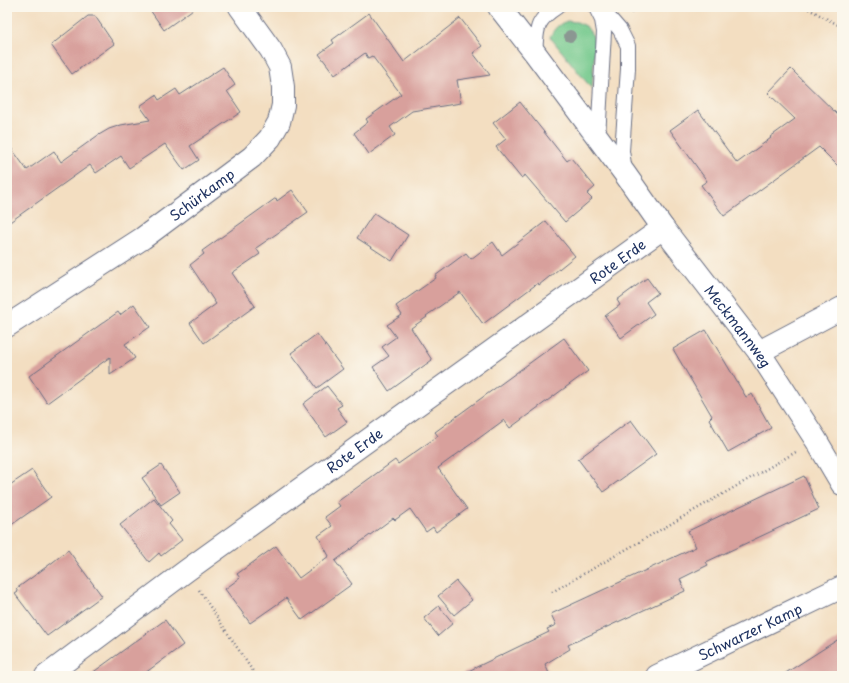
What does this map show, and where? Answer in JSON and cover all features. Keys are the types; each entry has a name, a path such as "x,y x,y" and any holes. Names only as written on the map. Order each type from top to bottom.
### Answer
{"street":[{"name":"Schürkamp","path":"7,326 143,238 252,157 270,138 279,122 283,105 283,87 280,67 272,50 240,7"},
{"name":"Meckmannweg","path":"499,7 625,174 663,228 759,352 816,440 842,484"},
{"name":"Rote Erde","path":"46,676 186,571 663,228"},
{"path":"759,352 842,308"},
{"name":"Schwarzer Kamp","path":"658,676 842,587"}],"lane":[{"path":"535,53 536,34 540,22 557,7"},
{"path":"595,7 602,20 604,32 598,138"},
{"name":"Meckmannweg","path":"595,7 607,15 620,30 628,46 628,69 622,151 625,174"}],"path":[{"path":"805,7 842,27"},
{"path":"552,592 816,440"},
{"path":"186,571 256,676"}],"green space":[{"path":"567,21 577,22 586,26 593,36 595,45 592,89 550,37 557,27"}],"building":[{"path":"148,7 196,7 164,30"},
{"path":"369,13 404,62 460,18 482,46 473,53 490,75 457,80 461,103 412,111 390,127 395,135 369,154 354,133 368,122 366,119 401,94 372,56 368,58 365,53 335,75 319,54 334,43 332,40"},
{"path":"88,16 95,16 114,44 72,74 51,45"},
{"path":"223,67 235,85 227,91 241,112 190,146 199,160 184,170 165,144 129,168 121,156 96,173 90,165 7,224 7,142 27,170 54,151 61,162 109,129 121,125 150,120 140,106 156,95 159,100 176,89 180,95"},
{"path":"791,69 842,119 842,170 819,147 724,216 701,185 707,181 670,130 698,110 737,163 795,119 768,93"},
{"path":"520,102 567,161 571,158 595,187 587,194 592,199 565,222 525,175 521,178 496,147 506,139 493,123"},
{"path":"292,190 308,212 256,248 260,254 232,273 255,306 204,343 190,323 216,304 190,265 204,254 202,251 276,198 277,201"},
{"path":"374,213 408,235 392,261 357,238"},
{"path":"546,221 575,256 539,285 538,283 483,324 460,292 426,316 427,317 411,328 432,360 389,391 373,367 389,356 382,347 396,337 387,325 402,315 396,306 436,278 435,276 466,253 471,259 493,242 502,255"},
{"path":"647,278 658,293 646,302 654,314 621,338 605,316 620,305 617,300"},
{"path":"134,304 150,327 125,344 135,358 110,375 110,357 47,403 29,376 118,312 120,315"},
{"path":"706,330 746,397 752,394 771,428 728,452 709,419 712,416 673,349"},
{"path":"317,334 343,369 317,388 291,353"},
{"path":"564,338 588,371 510,428 504,420 438,468 467,509 436,532 433,527 426,532 410,509 395,520 393,518 335,561 352,584 302,620 286,598 250,623 225,589 240,578 237,574 276,546 299,578 329,556 318,536 332,526 325,517 340,506 337,502 395,460 398,464 438,436 435,432"},
{"path":"327,386 342,405 337,408 347,422 326,437 303,404"},
{"path":"631,420 656,454 603,492 578,459"},
{"path":"161,465 180,492 161,505 142,478"},
{"path":"32,470 51,497 7,528 7,487"},
{"path":"804,476 819,509 706,562 708,565 680,579 685,591 568,645 570,649 545,664 550,676 458,676 549,632 547,629 556,625 551,614 696,547 688,531"},
{"path":"154,498 172,521 169,524 182,540 161,556 159,553 149,562 120,525"},
{"path":"68,550 102,596 47,636 15,594 18,592 16,589"},
{"path":"456,581 472,600 454,615 438,596"},
{"path":"439,606 453,623 438,636 424,618"},
{"path":"165,620 183,645 141,676 88,676"},
{"path":"842,637 842,671 834,676 781,676"}]}
